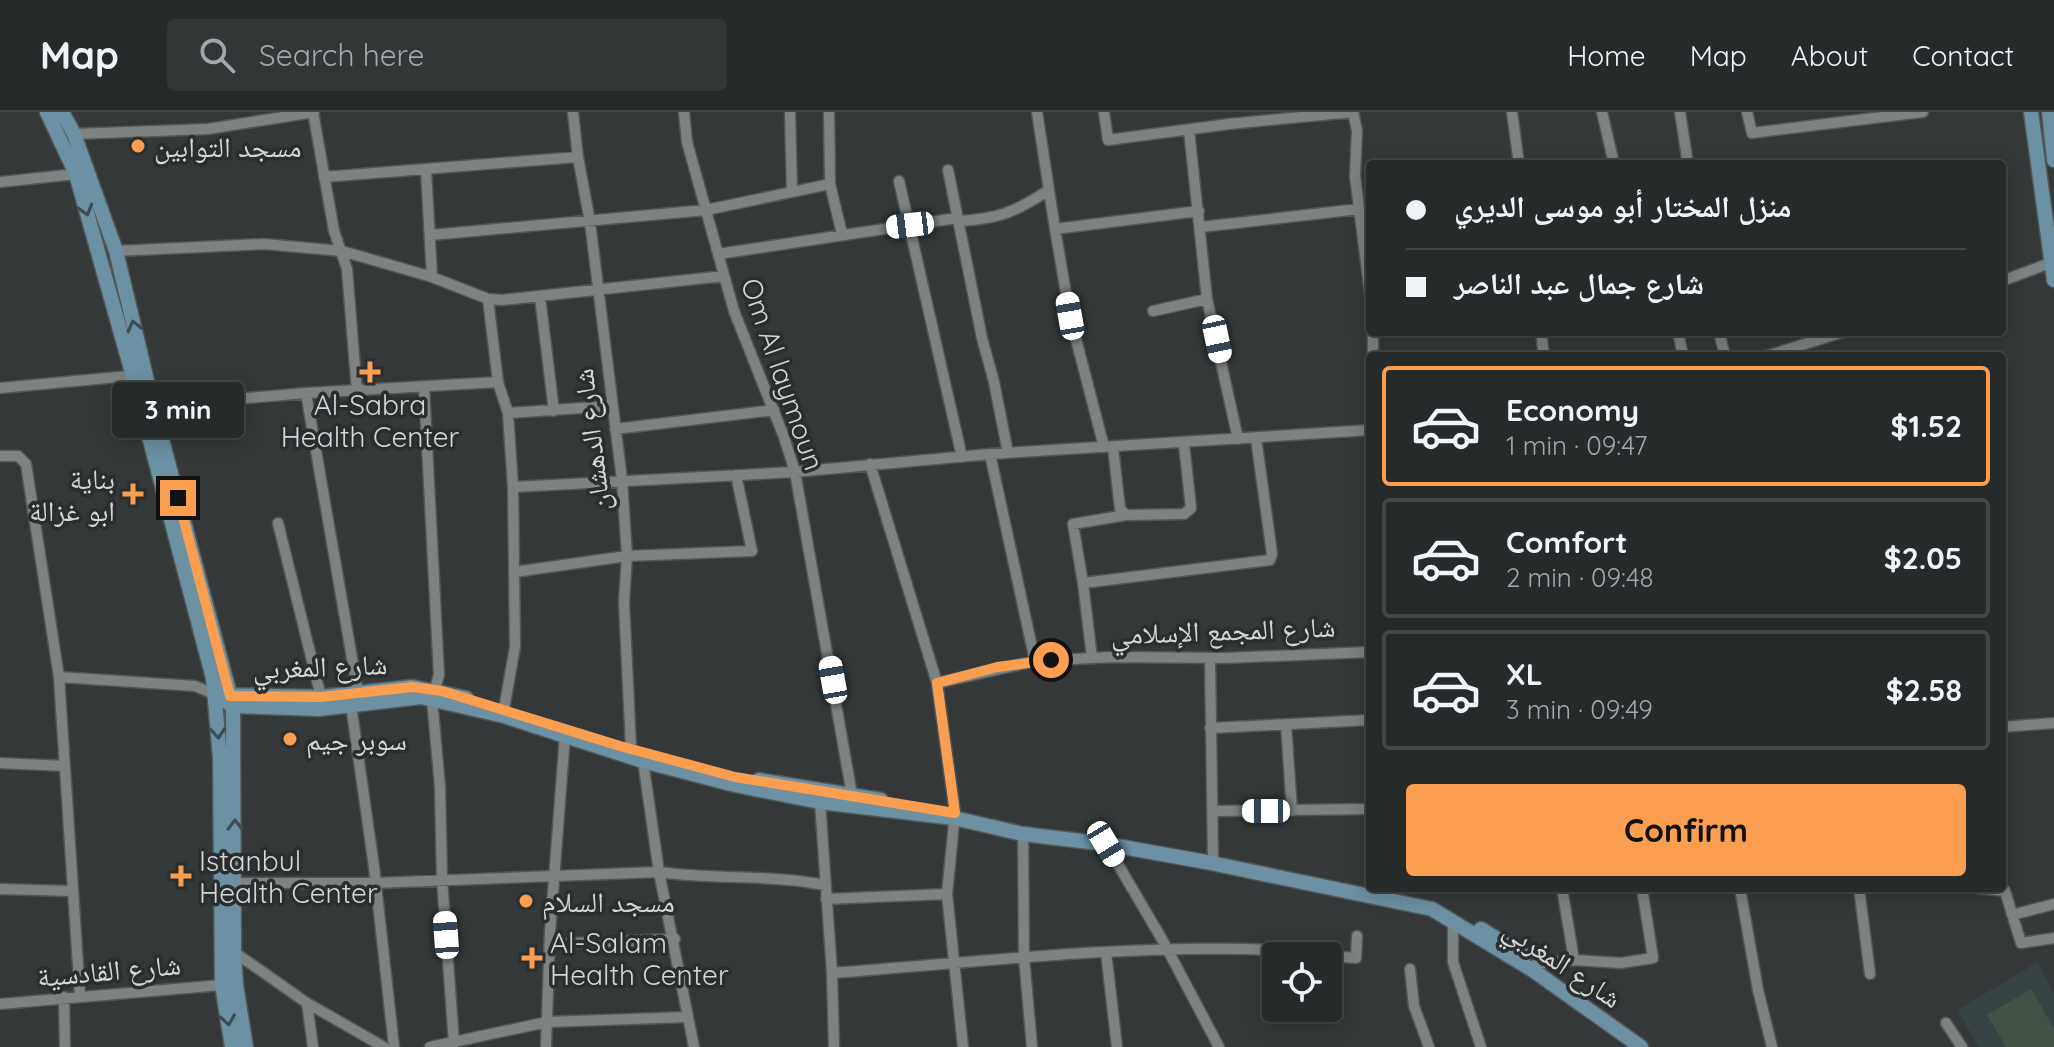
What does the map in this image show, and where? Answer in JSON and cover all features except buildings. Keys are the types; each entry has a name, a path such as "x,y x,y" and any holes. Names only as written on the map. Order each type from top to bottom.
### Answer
{"main road":[{"path":"47,112 76,174 139,375 226,699 220,758 222,985 232,1047"},
{"path":"62,112 74,134 116,251 139,375 153,406 226,699 236,883 234,952 246,1047"},
{"path":"2031,112 2054,280"},
{"path":"2049,112 2054,160"},
{"name":"شارع المغربي","path":"226,699 354,699 433,695 504,709 735,777 1366,885"},
{"name":"شارع المغربي","path":"433,695 643,761 735,785 820,802 955,815 1023,834 1106,844 1432,909 1534,971 1641,1047"},
{"name":"شارع المغربي","path":"226,699 319,709 354,699"},
{"name":"شارع المغربي","path":"1398,892 1419,896 1507,944 1656,1047"}],"street":[{"path":"74,134 208,129 314,112 334,231 342,251 351,294 357,392"},
{"name":"شارع الدهشان","path":"573,112 622,480 627,556 624,602 631,748"},
{"name":"Om Al laymoun","path":"684,112 687,142 734,311 795,472 852,795"},
{"path":"790,112 792,192"},
{"path":"829,112 830,184 842,234"},
{"path":"1037,112 1070,316 1109,447 1120,509 1126,515"},
{"path":"1104,112 1108,140 1189,130 1228,118 1353,112 1357,131 1355,176 1366,263"},
{"path":"1512,112 1518,160"},
{"path":"1602,112 1613,160"},
{"path":"1680,112 1687,160"},
{"path":"1747,112 1752,133 1923,112"},
{"path":"1189,130 1207,299 1238,439"},
{"path":"324,177 578,157"},
{"path":"426,170 432,277"},
{"path":"948,170 1008,453"},
{"path":"0,182 76,174"},
{"path":"899,181 962,457"},
{"path":"431,235 706,210 830,184"},
{"path":"718,254 910,225 986,220 1016,211 1049,190"},
{"path":"1201,227 1359,209"},
{"path":"1055,229 1199,211"},
{"path":"116,251 264,244 342,251 432,277 488,299 540,297 724,276"},
{"path":"2006,280 2050,263"},
{"path":"540,297 554,411"},
{"path":"488,299 498,382 508,413 513,487 515,647 504,709"},
{"path":"1153,311 1207,299"},
{"path":"1776,352 1811,337"},
{"path":"0,388 139,375"},
{"path":"153,406 498,382"},
{"path":"424,387 439,675 433,695 454,1043"},
{"path":"306,393 354,699 394,1047"},
{"path":"508,413 611,406"},
{"path":"615,429 774,410"},
{"path":"513,487 795,472 990,454 1366,430"},
{"path":"1083,583 1270,560 1272,554 1256,438"},
{"path":"1092,658 1073,524 1126,515 1188,512 1191,508 1184,444"},
{"path":"990,454 1035,661"},
{"path":"0,456 18,456 26,464 59,677 80,996"},
{"path":"870,464 937,683 955,815 947,894 963,1047"},
{"path":"514,572 627,556 752,551 736,475"},
{"path":"278,523 321,697"},
{"name":"شارع المجمع الإسلامي","path":"937,683 1035,661 1366,652"},
{"path":"1210,658 1213,857"},
{"path":"59,677 195,686 226,699"},
{"path":"1210,728 1366,720"},
{"path":"2006,727 2054,723"},
{"path":"1286,724 1292,811"},
{"path":"546,1047 555,856 565,735"},
{"path":"631,748 643,761 659,872 675,939 694,1047"},
{"path":"0,763 65,766"},
{"path":"820,802 834,1047"},
{"path":"1214,811 1366,809"},
{"path":"1023,834 1024,957 1032,1047"},
{"path":"1106,844 1219,1047"},
{"path":"236,883 376,883 659,872 691,877 736,875 793,878 825,885"},
{"path":"0,889 72,891"},
{"path":"1563,892 1574,960"},
{"path":"1536,964 1574,960 1621,963 1653,958 1643,892"},
{"path":"1741,892 1758,990 1772,1047"},
{"path":"1860,892 1870,974"},
{"path":"2005,892 2021,943 2054,938"},
{"path":"826,899 947,894"},
{"path":"2012,915 2054,904"},
{"path":"1453,924 1453,962 1481,1047"},
{"path":"832,973 1024,957 1167,950 1249,949 1356,958 1357,936"},
{"path":"550,944 675,939"},
{"path":"234,952 307,1003 384,1047"},
{"path":"1106,952 1117,1047"},
{"path":"1410,969 1414,1006 1429,1047"},
{"name":"شارع القادسية","path":"0,1004 222,985"},
{"path":"64,997 65,1047"},
{"path":"307,1003 313,1047"},
{"path":"430,1047 547,1022 688,1017"},
{"path":"1946,1023 1962,1047"}],"shaded area":[{"path":"2038,962 2054,994 2054,1047 1979,1047 1957,1010"}],"green space":[{"path":"2031,989 2054,1028 2054,1047 2006,1047 1987,1015"}],"place":[{"name":"مسجد التوابين","path":"138,146"},
{"name":"Al-Sabra Health Center","path":"370,372"},
{"name":"بناية ابو غزالة","path":"133,494"},
{"name":"سوبر جيم","path":"290,739"},
{"name":"Istanbul Health Center","path":"181,876"},
{"name":"مسجد السلام","path":"526,901"},
{"name":"Al-Salam Health Center","path":"532,958"}],"route":[{"path":"178,498 230,696 321,697 412,687 442,691 620,746 735,777 955,813 937,683 997,667 1051,660"}]}
